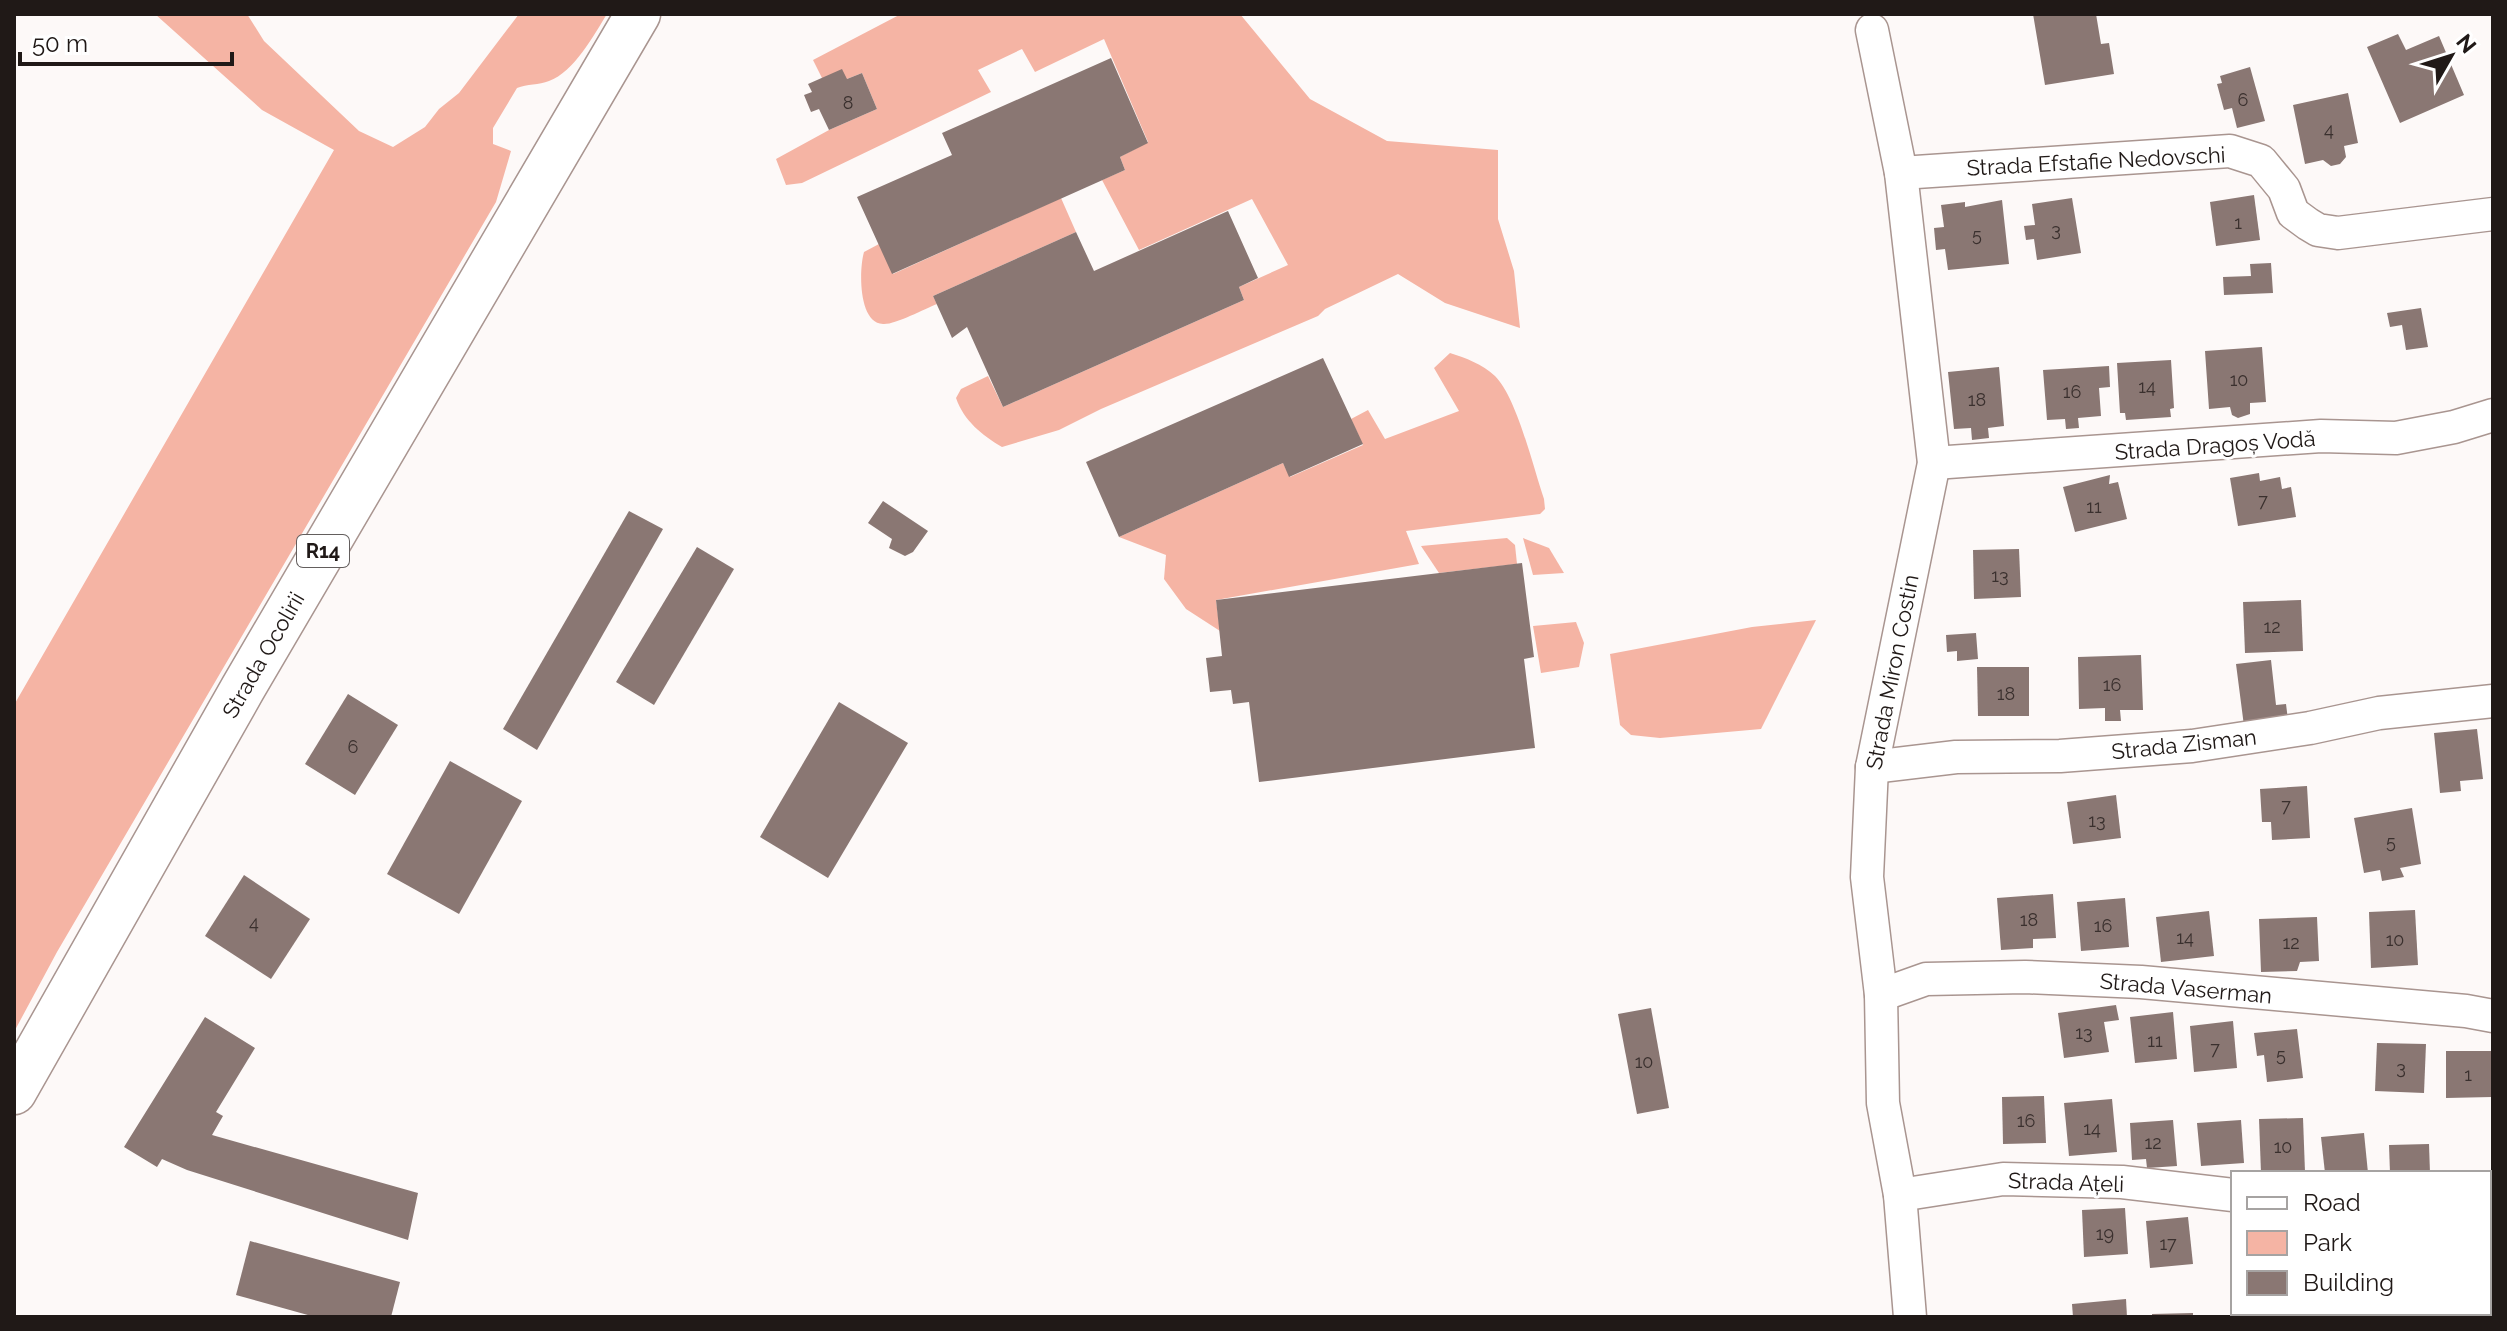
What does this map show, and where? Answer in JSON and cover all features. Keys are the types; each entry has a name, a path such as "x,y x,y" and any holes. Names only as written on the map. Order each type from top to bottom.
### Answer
{"main road":[{"name":"Strada Ocolirii","path":"14,1092 243,688 638,14"}],"street":[{"name":"Strada Miron Costin","path":"1872,30 1901,173 1934,463 1872,767 1867,877 1881,995 1883,1103 1900,1195 1910,1317"},
{"name":"Strada Efstafie Nedovschi","path":"1901,173 2230,151 2261,161 2284,189 2293,213 2318,230 2338,233 2493,214"},
{"name":"Strada Dragoș Vodă","path":"1934,463 2321,436 2396,438 2454,427 2493,415"},
{"name":"Strada Zisman","path":"1872,767 1956,757 2060,756 2192,746 2310,728 2379,713 2493,701"},
{"name":"Strada Vaserman","path":"1881,995 1926,979 2025,977 2141,982 2493,1016"},
{"name":"Strada Ațeli","path":"1900,1195 2003,1179 2122,1182 2231,1195"}],"green space":[{"path":"155,14 247,14 264,41 359,131 393,147 425,127 439,109 459,93 519,14 607,14 567,70 549,81 517,88 493,128 493,144 511,151 496,202 57,952 14,1032 14,705 334,150 262,110"},
{"path":"901,14 1240,14 1310,99 1387,141 1498,150 1498,219 1514,271 1520,328 1445,303 1398,274 1325,309 1318,316 1059,430 1002,447 981,432 964,414 956,398 961,389 988,376 1003,407 1244,300 1239,287 1288,265 1252,199 1139,250 1102,180 1125,170 1120,157 1148,142 1104,39 1035,72 1022,49 978,70 991,92 802,183 786,185 776,159 829,130 877,109 862,73 847,79 822,78 813,60"},
{"path":"1061,198 1076,232 933,296 937,304 902,319 883,324 869,315 861,282 864,252 879,244 893,274"},
{"path":"1450,353 1485,368 1503,386 1517,416 1544,499 1545,509 1540,514 1406,531 1419,564 1216,600 1220,631 1186,609 1164,579 1166,555 1119,537 1283,463 1290,477 1363,445 1351,419 1368,410 1385,439 1459,411 1434,368"},
{"path":"1507,538 1515,545 1517,564 1439,573 1421,546"},
{"path":"1523,538 1549,548 1564,573 1533,575"},
{"path":"1816,620 1761,729 1660,738 1631,735 1620,725 1610,654 1752,627"},
{"path":"1576,622 1584,643 1579,667 1541,673 1533,626"}],"building":[{"path":"2033,14 2096,14 2101,44 2109,43 2114,74 2045,85"},
{"path":"2398,34 2406,50 2439,36 2464,95 2400,123 2367,47"},
{"path":"1111,58 1148,143 1120,157 1125,170 892,274 857,197 952,155 942,133"},
{"path":"2250,67 2265,121 2237,128 2232,108 2224,110 2217,84 2222,83 2220,76"},
{"path":"842,69 847,79 862,73 877,109 829,130 819,109 811,112 804,95 812,92 808,84"},
{"path":"2348,93 2358,143 2344,146 2346,157 2340,164 2331,166 2323,160 2305,164 2293,105"},
{"path":"2254,195 2260,240 2216,246 2210,202"},
{"path":"2072,198 2081,253 2037,260 2034,239 2026,240 2024,226 2035,225 2032,204"},
{"path":"2002,200 2009,264 1948,270 1945,249 1936,250 1934,228 1944,227 1941,205 1965,202 1965,207"},
{"path":"1228,211 1258,278 1239,287 1244,300 1003,407 967,327 952,338 933,296 1076,232 1094,271"},
{"path":"2271,263 2273,293 2224,295 2223,277 2251,276 2250,264"},
{"path":"2421,308 2428,347 2406,350 2402,325 2390,327 2387,313"},
{"path":"2262,347 2266,402 2250,403 2250,414 2238,418 2232,415 2230,407 2209,409 2205,351"},
{"path":"1323,358 1363,444 1289,477 1283,463 1119,537 1086,462"},
{"path":"2171,360 2174,408 2170,409 2171,417 2126,420 2125,413 2120,413 2117,363"},
{"path":"2109,366 2110,387 2099,388 2101,416 2078,418 2079,428 2066,429 2065,419 2047,420 2043,370"},
{"path":"1999,367 2004,426 1988,428 1989,438 1972,440 1971,428 1954,429 1948,372"},
{"path":"2259,473 2260,481 2280,477 2282,489 2291,487 2296,517 2238,526 2230,478"},
{"path":"2110,475 2109,484 2118,482 2127,519 2075,532 2063,487"},
{"path":"883,501 928,531 913,552 905,556 889,548 892,539 868,523"},
{"path":"629,511 663,529 537,750 503,729"},
{"path":"697,547 734,569 654,705 616,682"},
{"path":"2019,549 2021,597 1974,599 1973,550"},
{"path":"1522,563 1534,657 1524,659 1535,748 1259,782 1249,702 1233,704 1231,690 1210,692 1206,658 1222,656 1216,600"},
{"path":"2301,600 2303,651 2245,653 2243,602"},
{"path":"1976,633 1978,659 1957,661 1957,651 1947,652 1946,635"},
{"path":"2141,655 2143,710 2120,710 2121,721 2105,721 2105,708 2079,709 2078,657"},
{"path":"2271,660 2276,705 2286,704 2288,720 2244,726 2236,664"},
{"path":"1977,667 2029,667 2029,716 1978,716"},
{"path":"348,694 398,725 355,795 305,764"},
{"path":"839,702 908,743 828,878 760,837"},
{"path":"2477,729 2483,779 2460,781 2461,791 2440,793 2434,733"},
{"path":"450,761 522,801 459,914 387,874"},
{"path":"2307,786 2310,838 2272,840 2271,822 2262,822 2260,789"},
{"path":"2116,795 2121,838 2073,844 2067,802"},
{"path":"2412,808 2421,864 2400,868 2404,877 2382,881 2380,870 2364,873 2354,818"},
{"path":"244,875 310,919 271,979 205,936"},
{"path":"2053,894 2056,938 2033,939 2033,948 2001,950 1997,898"},
{"path":"2125,898 2129,947 2081,951 2077,902"},
{"path":"2415,910 2418,965 2371,968 2369,912"},
{"path":"2209,911 2214,956 2161,962 2156,917"},
{"path":"2317,917 2319,961 2300,962 2297,971 2261,972 2259,919"},
{"path":"2116,1005 2119,1020 2104,1022 2109,1052 2064,1058 2058,1013"},
{"path":"1651,1008 1669,1108 1637,1114 1618,1014"},
{"path":"2173,1012 2177,1059 2135,1063 2130,1017"},
{"path":"205,1017 255,1048 216,1112 223,1116 212,1135 418,1193 408,1240 187,1170 162,1159 157,1167 124,1147"},
{"path":"2233,1021 2237,1068 2194,1072 2190,1026"},
{"path":"2297,1029 2303,1078 2267,1082 2264,1055 2257,1056 2254,1033"},
{"path":"2377,1043 2426,1044 2424,1093 2375,1091"},
{"path":"2446,1051 2492,1051 2492,1097 2446,1098"},
{"path":"2044,1096 2046,1143 2003,1144 2002,1097"},
{"path":"2112,1099 2117,1152 2069,1156 2064,1103"},
{"path":"2303,1118 2305,1171 2261,1171 2259,1119"},
{"path":"2173,1120 2177,1166 2147,1168 2146,1159 2132,1160 2130,1123"},
{"path":"2241,1120 2244,1163 2201,1166 2197,1123"},
{"path":"2364,1133 2368,1171 2325,1171 2321,1137"},
{"path":"2429,1144 2430,1171 2390,1171 2389,1145"},
{"path":"2125,1208 2128,1254 2084,1257 2082,1210"},
{"path":"2188,1217 2193,1264 2150,1268 2146,1221"},
{"path":"250,1241 400,1282 391,1317 315,1317 236,1295"},
{"path":"2491,1254 2493,1254 2491,1307"},
{"path":"2126,1299 2127,1317 2073,1317 2072,1304"},
{"path":"2193,1313 2193,1317 2152,1317 2152,1314"}]}
